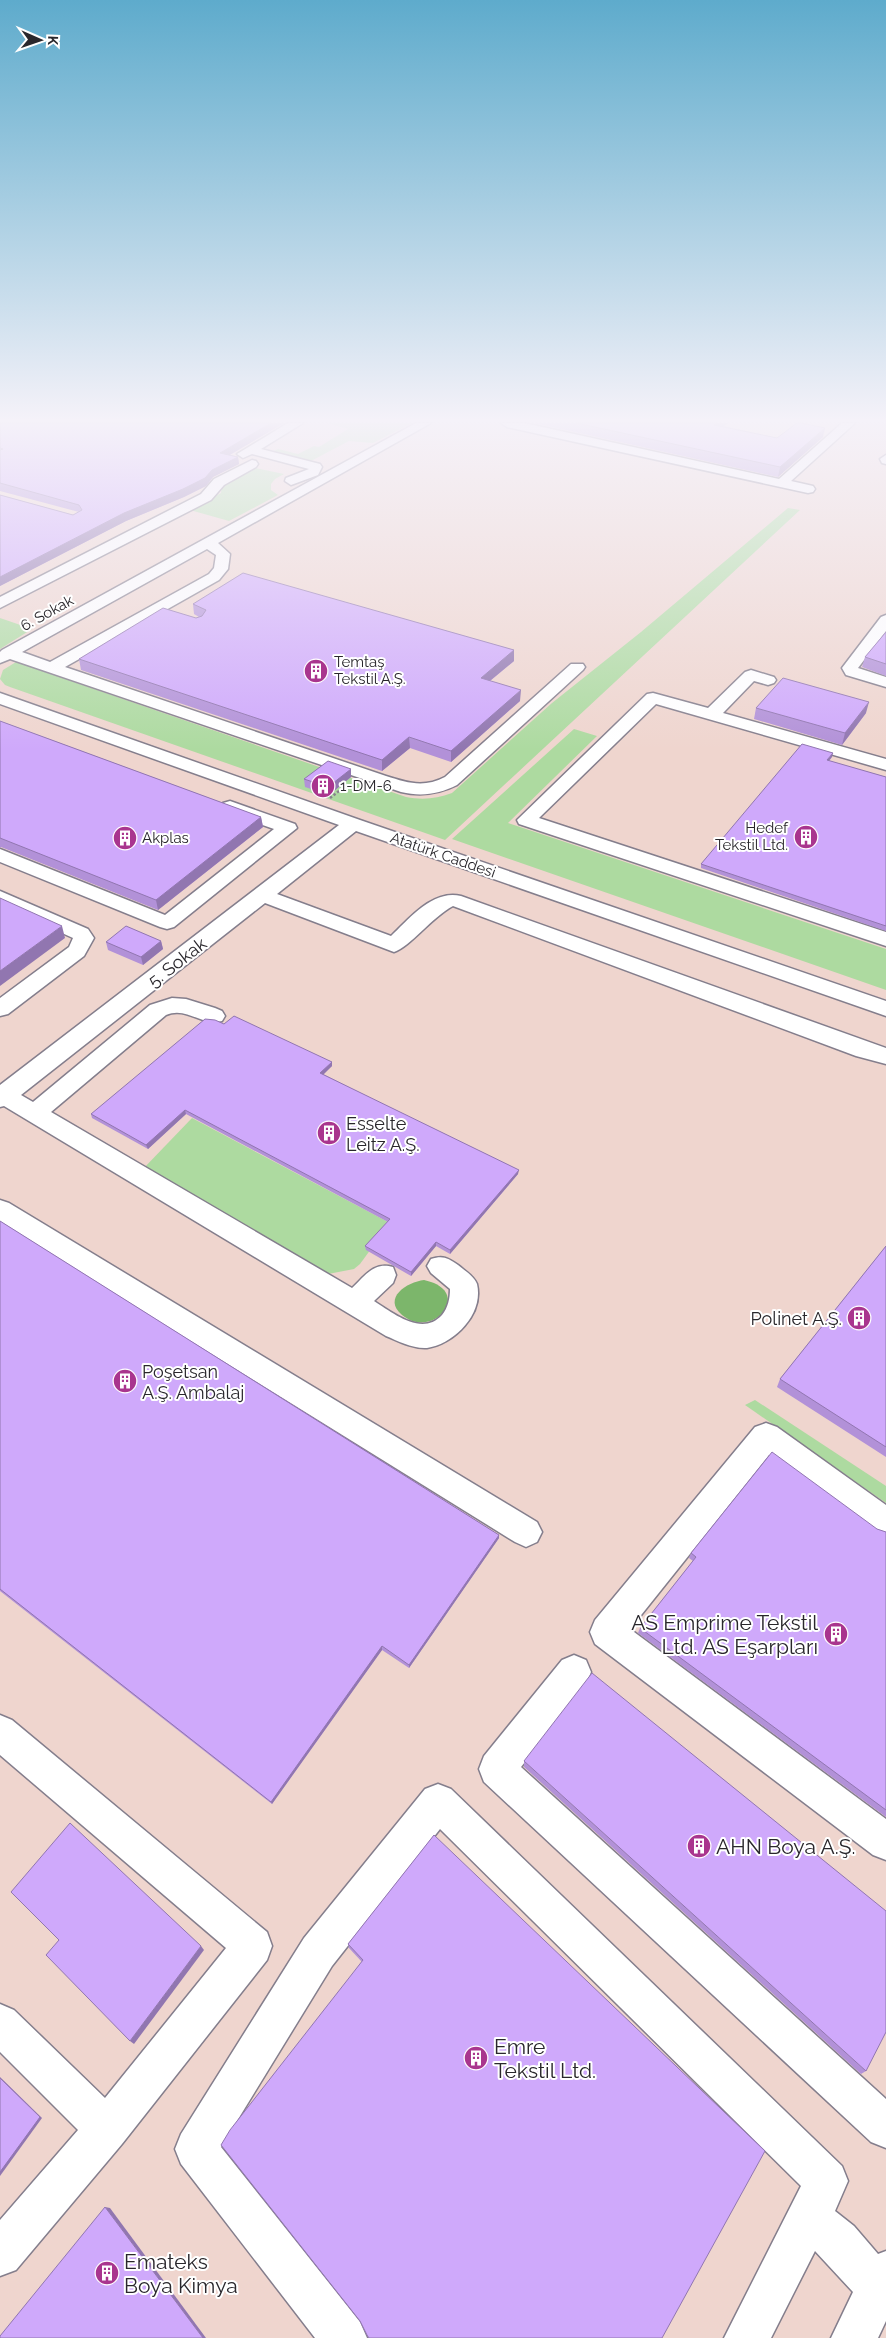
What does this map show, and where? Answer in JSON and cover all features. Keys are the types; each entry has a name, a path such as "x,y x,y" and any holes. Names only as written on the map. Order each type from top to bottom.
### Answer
{"street":[{"path":"0,602 140,532"},
{"name":"6. Sokak","path":"4,656 228,532"},
{"path":"51,668 156,610 218,573 223,559 222,552 208,543"},
{"path":"156,610 172,615"},
{"path":"886,620 850,668 852,672 886,682"},
{"path":"4,656 51,668 403,788 426,791 438,789 451,781 577,667"},
{"path":"711,715 751,675 768,680"},
{"name":"Atatürk Caddesi","path":"0,698 353,824 886,1009"},
{"path":"886,765 654,698 526,820 886,939"},
{"path":"0,855 167,923 288,828 214,801"},
{"name":"5. Sokak","path":"2,1096 120,1007 353,824"},
{"path":"262,896 394,945 436,907 446,900 454,900 854,1047 886,1056"},
{"path":"0,897 81,934 84,938 76,951 0,1009"},
{"path":"34,1113 146,1020 166,1006 190,1006 214,1016"},
{"path":"120,1007 146,1020"},
{"path":"2,1096 34,1113 354,1304 412,1335 427,1336 442,1332 458,1315 465,1297 463,1284 440,1266"},
{"path":"0,1210 526,1532"},
{"path":"354,1304 384,1275"},
{"path":"886,1524 766,1436 607,1632 886,1842"},
{"path":"574,1672 497,1769 886,2127"},
{"path":"0,1732 253,1946 107,2129 0,2254"},
{"path":"344,2338 196,2149 318,1952 438,1802 827,2181 747,2338"},
{"path":"0,2024 107,2129"},
{"path":"808,2218 882,2280 854,2338"}],"path":[{"path":"330,798 339,791 335,790"}],"shaded area":[{"path":"0,532 886,532 886,2338 0,2338"}],"green space":[{"path":"759,532 776,532 445,840 10,687 5,685 0,679 3,670 16,662 406,797 423,799 452,793 552,703 641,632"},
{"path":"0,618 32,629 0,649"},
{"path":"574,729 597,736 508,823 886,949 886,990 452,839"},
{"path":"192,1118 390,1223 360,1264 354,1269 328,1274 142,1170"},
{"path":"424,1280 439,1286 446,1294 448,1303 444,1311 436,1318 426,1322 414,1321 402,1315 397,1309 396,1297 404,1287"},
{"path":"755,1400 886,1486 886,1503 745,1405"}],"building":[{"path":"0,532 87,532 0,577"},
{"name":"Temtaş Tekstil A.Ş.","path":"243,573 514,650 481,678 521,690 451,751 409,737 382,760 79,659 163,608 196,618 202,616 206,610 193,604"},
{"path":"886,632 886,664 865,657"},
{"path":"783,678 869,702 845,733 756,708"},
{"name":"Akplas","path":"0,721 261,817 156,900 0,838"},
{"name":"Hedef Tekstil Ltd.","path":"802,744 833,753 827,760 886,777 886,926 701,864"},
{"path":"328,761 351,769 328,787 304,779"},
{"path":"0,898 62,926 0,971"},
{"path":"126,926 161,941 141,957 106,942"},
{"name":"Esselte Leitz A.Ş.","path":"234,1016 332,1062 320,1073 519,1170 450,1250 436,1242 411,1272 365,1246 390,1219 185,1110 146,1145 91,1114 205,1019 215,1020 224,1024"},
{"name":"Poşetsan A.Ş. Ambalaj","path":"0,1221 499,1535 409,1665 382,1646 271,1802 0,1589"},
{"name":"Polinet A.Ş.","path":"886,1246 886,1447 780,1379"},
{"path":"772,1452 877,1529 886,1532 886,1810 640,1628 696,1557 691,1553"},
{"name":"AHN Boya A.Ş.","path":"592,1673 886,1911 886,2032 866,2071 524,1761"},
{"path":"70,1823 201,1946 130,2041 46,1955 59,1940 11,1892"},
{"name":"Emre Tekstil Ltd.","path":"434,1835 765,2151 662,2338 369,2338 360,2321 221,2145 230,2130 363,1960 348,1944"},
{"path":"0,2078 40,2117 0,2172"},
{"name":"Emateks Boya Kimya","path":"105,2207 203,2338 0,2338 0,2336"}],"place":[{"name":"Temtaş Tekstil A.Ş.","path":"316,671"},
{"name":"1-DM-6","path":"323,786"},
{"name":"Hedef Tekstil Ltd.","path":"806,837"},
{"name":"Akplas","path":"125,838"},
{"name":"Esselte Leitz A.Ş.","path":"329,1133"},
{"name":"Polinet A.Ş.","path":"859,1318"},
{"name":"Poşetsan A.Ş. Ambalaj","path":"125,1381"},
{"name":"AS Emprime Tekstil Ltd. AS Eşarpları","path":"836,1634"},
{"name":"AHN Boya A.Ş.","path":"699,1846"},
{"name":"Emre Tekstil Ltd.","path":"476,2058"},
{"name":"Emateks Boya Kimya","path":"107,2273"}]}
